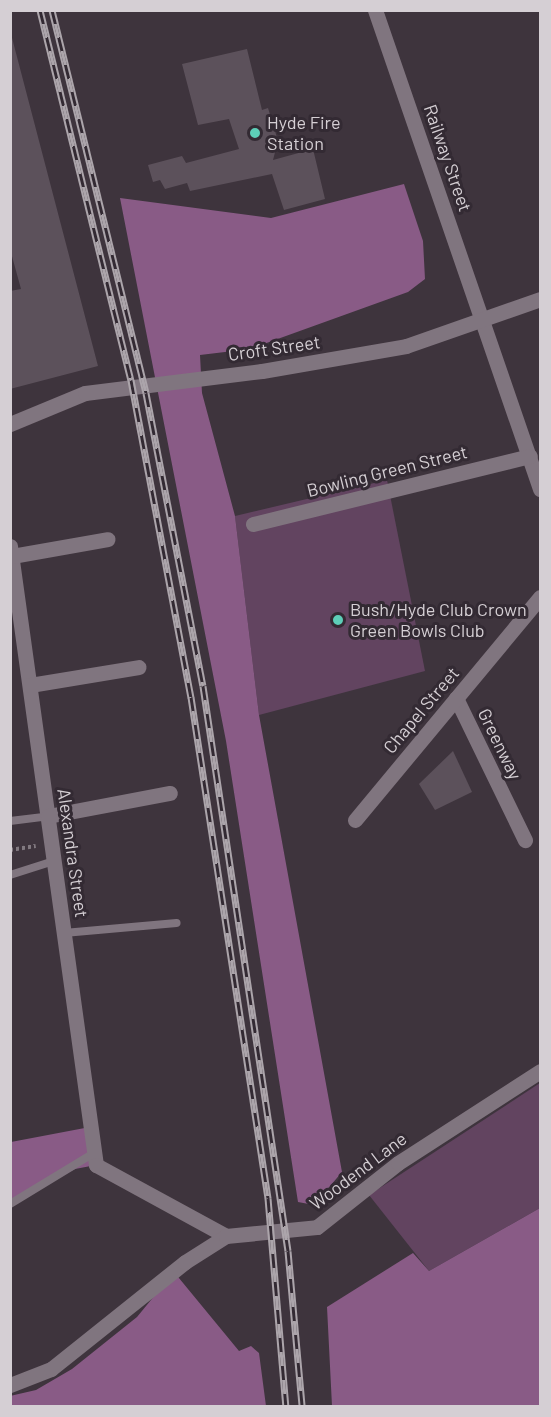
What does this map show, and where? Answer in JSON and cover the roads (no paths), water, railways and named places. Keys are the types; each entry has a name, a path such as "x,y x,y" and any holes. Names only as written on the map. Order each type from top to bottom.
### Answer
{"street":[{"name":"Railway Street","path":"375,10 484,319 540,489"},
{"name":"Croft Street","path":"10,424 85,393 190,377 262,371 406,346 540,298"},
{"name":"Bowling Green Street","path":"253,524 530,456"},
{"path":"11,551 108,539"},
{"name":"Alexandra Street","path":"11,551 95,1159"},
{"name":"Chapel Street","path":"355,820 540,597"},
{"path":"30,685 139,667"},
{"name":"Greenway","path":"456,698 525,840"},
{"path":"48,816 170,793"},
{"name":"Woodend Lane","path":"10,1385 51,1369 185,1263 226,1236 317,1227 398,1163 540,1071"},
{"path":"95,1159 226,1236"}],"lane":[{"path":"10,821 48,816"},
{"path":"10,875 54,861"},
{"path":"64,933 177,923"},
{"path":"10,1204 95,1159"}],"railway":[{"path":"40,10 131,380 191,697 268,1198 286,1406"},
{"path":"52,10 146,393 203,686 288,1251 302,1406"}],"place":[{"name":"Hyde Fire Station","path":"255,133"},
{"name":"Bush/Hyde Club Crown Green Bowls Club","path":"338,620"}]}
